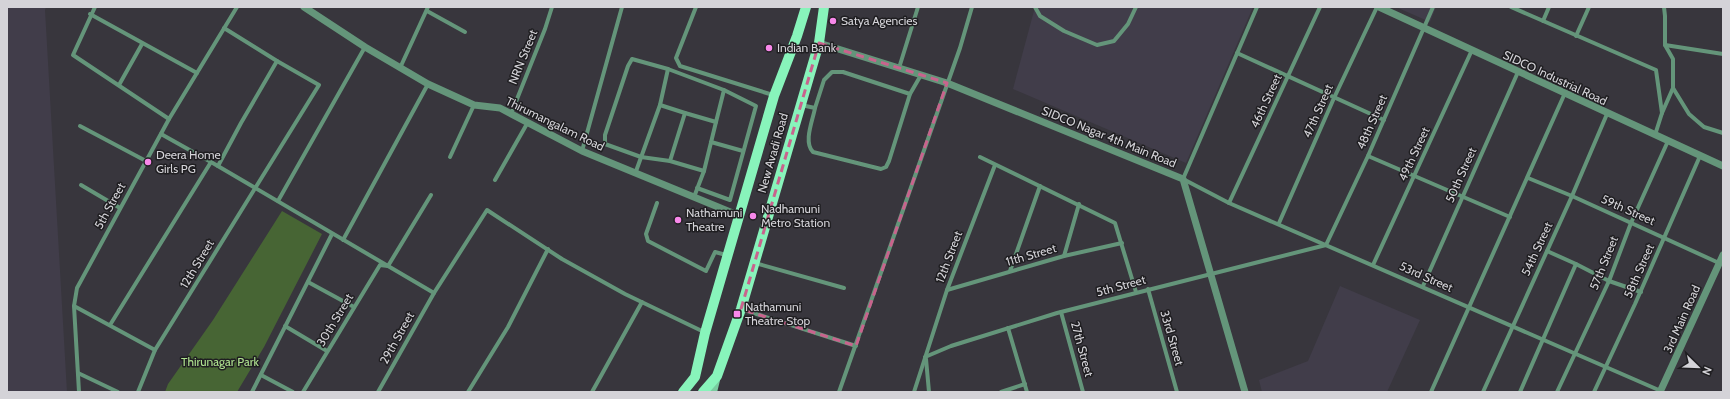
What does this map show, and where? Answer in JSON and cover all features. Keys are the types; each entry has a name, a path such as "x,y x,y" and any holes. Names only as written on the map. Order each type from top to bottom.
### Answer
{"main road":[{"name":"New Avadi Road","path":"683,392 695,376 726,255 740,216 774,96 797,36 806,7"},
{"name":"New Avadi Road","path":"708,390 717,376 741,309 819,43 824,7"},
{"path":"695,376 708,390"}],"street":[{"path":"95,7 90,14 73,55 169,119"},
{"name":"5th Street","path":"79,392 74,306 77,288 169,119 237,7"},
{"name":"Thirumangalam Road","path":"304,7 365,47 428,84 474,105 500,108 582,151 693,198 740,216"},
{"name":"NRN Street","path":"511,114 545,29 552,7"},
{"path":"582,151 622,7"},
{"path":"696,7 676,58 680,66 774,96"},
{"path":"899,68 918,7"},
{"path":"839,392 947,84 972,7"},
{"path":"1035,7 1040,16 1058,27 1097,45 1114,41 1128,24 1136,7"},
{"path":"1183,179 1257,7"},
{"name":"46th Street","path":"1230,203 1320,7"},
{"name":"SIDCO Industrial Road","path":"1378,7 1565,93 1607,114 1723,166"},
{"name":"47th Street","path":"1279,223 1334,98 1378,7"},
{"name":"48th Street","path":"1326,245 1368,156 1433,7"},
{"path":"1513,7 1656,70 1662,113"},
{"path":"1543,21 1549,7"},
{"path":"1576,36 1589,7"},
{"path":"1655,135 1662,113 1673,88 1673,59 1664,44 1664,7"},
{"path":"400,68 428,9 466,32"},
{"path":"90,14 196,73"},
{"path":"218,166 241,123 277,62 224,28"},
{"name":"SIDCO Nagar 4th Main Road","path":"819,43 947,84 1183,179 1245,392"},
{"path":"119,85 142,44"},
{"path":"1664,44 1723,54"},
{"path":"278,201 365,47"},
{"name":"49th Street","path":"1373,265 1472,50"},
{"path":"1237,53 1288,78 1384,120"},
{"path":"697,188 730,200 756,106 724,90 668,69 632,59 628,66 605,135 605,144 641,157 670,161 704,171"},
{"name":"12th Street","path":"138,392 155,350 319,85 277,62"},
{"path":"635,174 660,105 668,69"},
{"path":"910,94 843,72 832,72 824,80 808,142 809,148 813,152 880,169 886,167 910,94 921,75"},
{"name":"50th Street","path":"1423,286 1518,72"},
{"path":"343,240 428,84"},
{"path":"1673,88 1689,114 1704,127 1723,133"},
{"path":"693,198 704,171 724,90"},
{"path":"1431,392 1470,308 1565,93"},
{"path":"450,157 474,105"},
{"path":"660,105 716,122"},
{"path":"800,105 816,108"},
{"path":"670,161 685,113"},
{"name":"54th Street","path":"1483,392 1572,196 1607,114"},
{"path":"495,180 528,122"},
{"path":"80,126 146,161"},
{"path":"161,134 434,293"},
{"name":"57th Street","path":"1557,392 1609,281 1631,223 1668,141"},
{"path":"711,142 743,151"},
{"path":"1368,156 1510,217"},
{"name":"58th Street","path":"1594,392 1641,292 1700,156"},
{"path":"980,157 1079,204 1115,223 1136,292"},
{"path":"110,325 211,162"},
{"name":"12th Street","path":"914,392 947,290 995,165"},
{"name":"59th Street","path":"1528,178 1572,196 1719,263"},
{"name":"53rd Street","path":"1183,179 1230,203 1279,223 1470,308 1513,325 1661,391"},
{"path":"81,185 120,208"},
{"path":"1010,272 1040,186"},
{"path":"388,266 431,195"},
{"path":"657,203 646,234 648,241 706,271 715,252 726,255"},
{"path":"1064,256 1079,204"},
{"name":"29th Street","path":"378,392 434,293 487,210 548,249"},
{"path":"252,392 332,234"},
{"name":"11th Street","path":"947,290 1064,256 1122,243"},
{"name":"5th Street","path":"925,357 951,346 1062,312 1326,245"},
{"path":"468,392 508,326 548,249 587,273 705,333"},
{"path":"1547,251 1609,281 1641,292"},
{"name":"3rd Main Road","path":"1661,391 1723,255"},
{"path":"754,263 844,288"},
{"path":"1520,392 1576,264"},
{"name":"30th Street","path":"302,392 380,265 388,266"},
{"path":"308,282 354,307"},
{"name":"33rd Street","path":"1148,289 1177,392"},
{"path":"592,392 642,302"},
{"path":"74,306 155,350"},
{"path":"741,309 856,346"},
{"name":"27th Street","path":"1062,312 1083,392"},
{"path":"285,326 327,351"},
{"path":"1008,328 1027,392"},
{"path":"925,357 929,392"},
{"path":"78,373 118,392"},
{"path":"261,375 293,392"},
{"path":"1002,392 1025,384"}],"highlighted area":[{"path":"819,43 947,83 856,346 741,309"}],"shaded area":[{"path":"7,7 46,7 67,392 7,392"},
{"path":"1035,7 1253,7 1186,163 1013,89"},
{"path":"1396,7 1436,7 1430,22"},
{"path":"1340,286 1420,320 1387,392 1262,392 1259,380 1308,361"}],"green space":[{"name":"Thirunagar Park","path":"282,211 322,234 264,347 237,392 165,392 168,384 213,320"}],"place":[{"name":"Satya Agencies","path":"833,21"},
{"name":"Indian Bank","path":"769,48"},
{"name":"Deera Home Girls PG","path":"148,162"},
{"name":"Nadhamuni Metro Station","path":"753,216"},
{"name":"Nathamuni Theatre","path":"678,220"},
{"name":"Nathamuni Theatre Stop","path":"737,314"}]}
